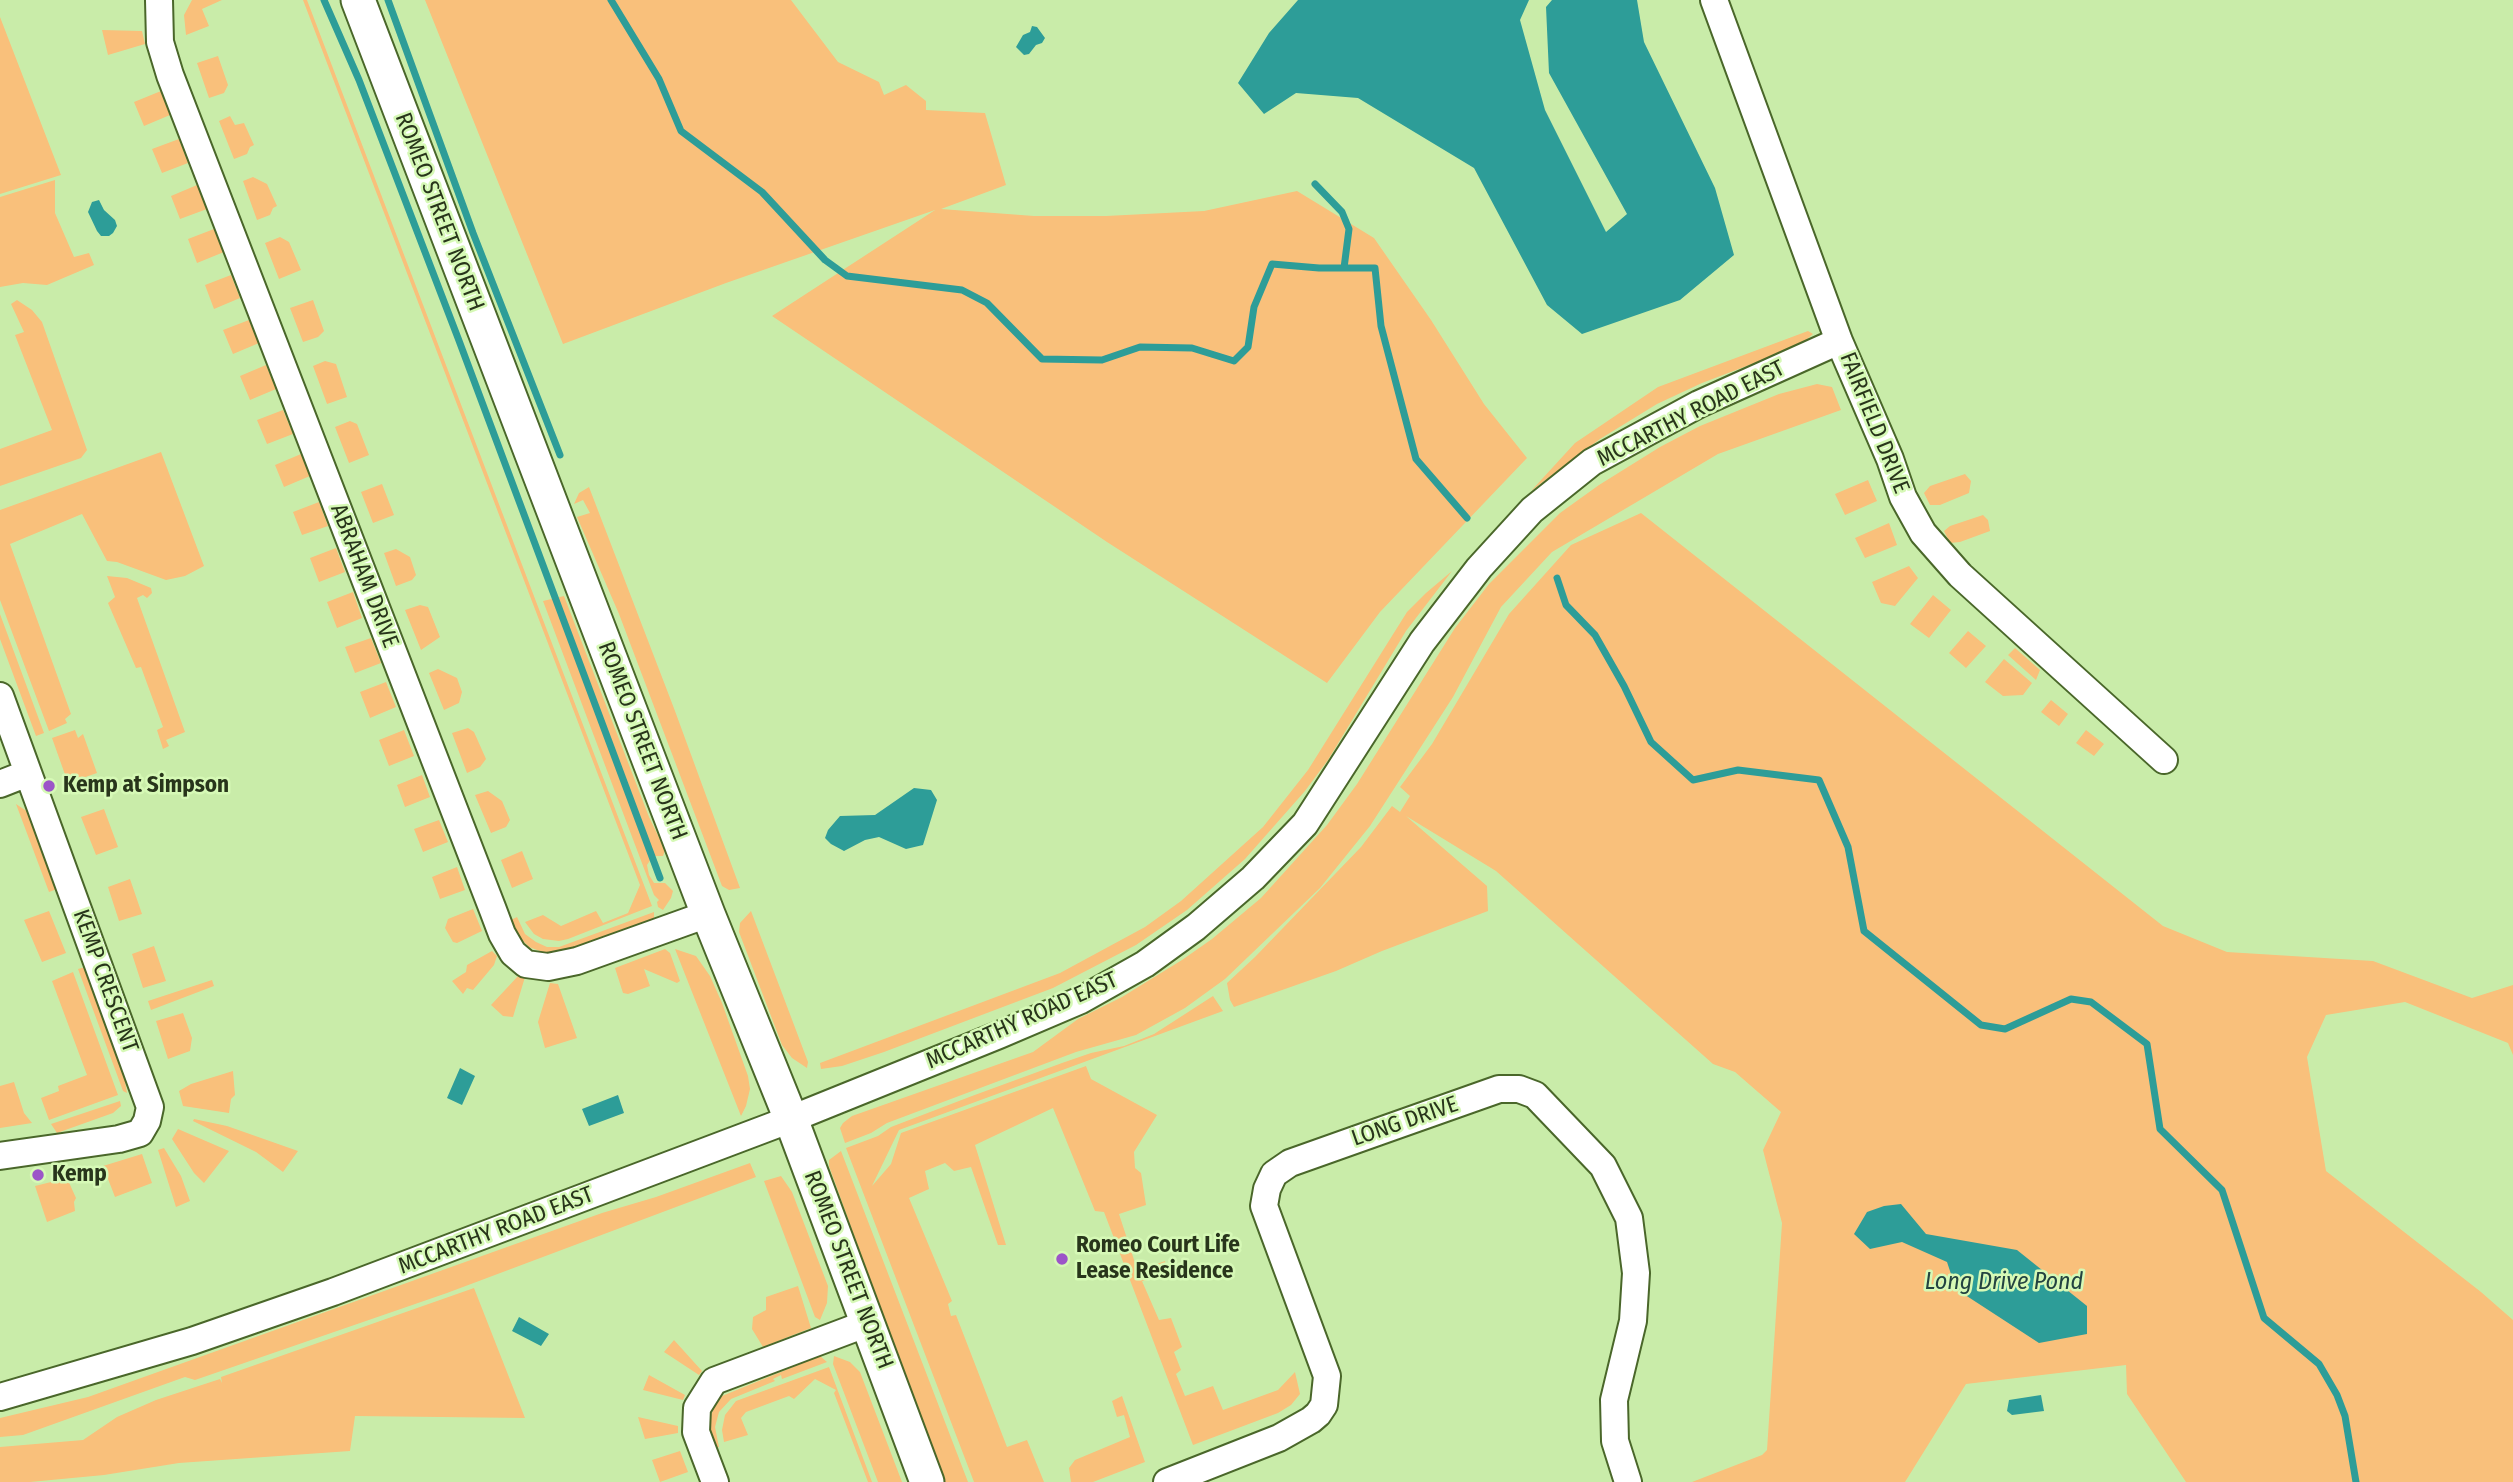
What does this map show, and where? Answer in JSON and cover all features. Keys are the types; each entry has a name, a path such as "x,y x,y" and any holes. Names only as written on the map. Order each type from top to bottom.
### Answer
{"main road":[{"name":"ROMEO STREET NORTH","path":"358,0 708,914 791,1119 928,1482"}],"street":[{"name":"ABRAHAM DRIVE","path":"159,0 160,41 170,75 502,934 513,953 526,964 548,967 577,961 708,914"},
{"name":"FAIRFIELD DRIVE","path":"1714,0 1839,341 1890,459 1903,497 1923,533 1960,575 2164,760"},
{"name":"MCCARTHY ROAD EAST","path":"0,1397 192,1341 333,1293 791,1119 1081,1000 1145,964 1196,927 1254,878 1305,824 1422,642 1479,568 1532,510 1592,462 1699,404 1839,341"},
{"name":"KEMP CRESCENT","path":"0,696 150,1107 147,1121 140,1133 119,1139 0,1156"},
{"path":"0,784 28,773"},
{"name":"LONG DRIVE","path":"1167,1482 1279,1438 1311,1420 1324,1405 1327,1376 1264,1206 1267,1189 1274,1174 1290,1163 1499,1089 1519,1089 1535,1095 1603,1166 1629,1219 1636,1273 1633,1321 1614,1400 1615,1441 1628,1482"},
{"path":"715,1482 696,1432 697,1408 714,1381 868,1323"}],"shaded area":[{"path":"192,0 222,0 202,9 209,26 186,35 184,15"},
{"path":"303,0 307,0 652,906 568,939 543,939 534,934 525,922 543,915 561,926 596,911 603,923 628,913 640,885"},
{"path":"425,0 791,0 838,62 879,82 884,95 906,85 926,101 926,110 985,113 1006,185 941,209 1034,216 1106,216 1204,211 1297,191 1374,238 1431,320 1484,404 1527,458 1380,612 1327,683 1107,542 772,316 935,210 726,283 563,344"},
{"path":"0,17 61,175 0,194"},
{"path":"102,30 142,31 145,44 108,55"},
{"path":"218,56 228,85 224,93 209,98 197,63"},
{"path":"161,91 170,115 144,126 134,102"},
{"path":"230,116 235,125 244,123 254,145 247,154 234,159 219,121"},
{"path":"179,139 188,163 162,173 152,149"},
{"path":"253,177 267,184 277,206 270,215 257,220 243,181"},
{"path":"55,180 55,213 74,257 89,253 94,265 47,285 23,283 0,287 0,197"},
{"path":"197,185 207,209 180,219 171,196"},
{"path":"214,229 224,252 197,263 188,239"},
{"path":"280,237 289,242 301,270 279,279 265,243"},
{"path":"231,275 240,298 214,309 205,285"},
{"path":"17,300 32,310 42,322 87,450 81,458 0,486 0,449 52,430 15,335 24,332 11,304"},
{"path":"313,300 324,331 318,337 303,342 290,308"},
{"path":"249,320 259,343 233,354 223,330"},
{"path":"1808,331 1813,334 1799,346 1702,383 1657,404 1600,439 1531,491 1575,443 1658,387"},
{"path":"325,361 336,364 347,397 327,404 313,366"},
{"path":"266,365 276,389 250,400 240,376"},
{"path":"1817,384 1832,387 1841,410 1718,454 1552,552 1501,607 1453,697 1370,826 1320,888 1225,979 1185,1008 1136,1035 1076,1052 887,1123 871,1133 845,1143 840,1128 852,1116 1033,1052 1078,1019 1122,997 1212,939 1261,898 1327,825 1357,784 1455,628 1489,584 1560,513 1660,447 1700,426 1779,394"},
{"path":"283,410 293,434 267,444 257,420"},
{"path":"350,421 357,424 369,455 349,463 335,427"},
{"path":"161,452 204,566 185,576 166,580 117,562 107,561 82,514 10,544 71,714 65,719 67,723 49,731 0,600 0,510"},
{"path":"301,454 310,476 284,487 275,465"},
{"path":"1965,474 1971,481 1969,493 1940,505 1930,505 1924,493 1930,486"},
{"path":"1868,480 1877,501 1845,515 1835,494"},
{"path":"382,484 394,515 373,523 361,492"},
{"path":"589,487 740,888 729,890 722,886 619,614 577,517 590,513 583,500 574,504 579,493"},
{"path":"319,502 328,526 302,535 293,512"},
{"path":"1641,513 2163,926 2227,952 2373,961 2472,998 2513,985 2513,1055 2508,1043 2405,1002 2326,1015 2307,1057 2326,1171 2513,1320 2513,1482 2186,1482 2127,1394 2126,1365 1966,1384 1905,1482 1692,1482 1762,1455 1767,1450 1782,1223 1763,1150 1781,1112 1735,1072 1713,1064 1496,871 1406,816 1487,886 1488,911 1336,971 1234,1007 1227,983 1361,847 1392,806 1400,812 1410,796 1400,787 1432,744 1509,614 1571,545"},
{"path":"1983,515 1988,520 1990,531 1950,543 1944,531 1950,526"},
{"path":"1889,523 1897,545 1865,558 1855,538"},
{"path":"336,548 345,572 319,582 310,558"},
{"path":"396,549 410,557 416,575 412,580 396,586 384,553"},
{"path":"1909,566 1918,578 1895,606 1881,603 1872,582"},
{"path":"1452,571 1406,631 1328,760 1305,791 1245,859 1187,910 1136,945 1053,988 884,1052 842,1066 821,1069 820,1063 1060,973 1145,927 1181,901 1263,827 1308,770 1407,612"},
{"path":"107,576 127,578 151,588 152,593 147,598 143,595 137,598 185,732 166,740 169,746 163,749 157,730 163,727 141,667 136,668 108,603 115,597"},
{"path":"353,592 362,618 337,628 327,602"},
{"path":"1933,595 1951,610 1929,638 1910,624"},
{"path":"564,596 649,817 665,850 663,856 653,856 647,865 654,883 665,883 673,891 663,910 658,907 659,900 654,895 543,601"},
{"path":"420,605 428,607 440,637 421,650 405,610"},
{"path":"0,614 44,733 36,736 0,639"},
{"path":"1968,631 1986,646 1966,668 1949,653"},
{"path":"371,638 381,663 355,673 345,647"},
{"path":"2015,648 2040,670 2036,680 2008,655"},
{"path":"2004,659 2032,683 2023,695 2003,696 1985,682"},
{"path":"438,669 457,678 462,692 459,703 444,710 429,673"},
{"path":"386,682 396,707 370,718 360,692"},
{"path":"2051,700 2068,714 2059,726 2041,712"},
{"path":"468,728 474,732 486,759 480,767 467,773 452,733"},
{"path":"75,730 78,738 83,734 97,773 68,783 52,738"},
{"path":"404,730 414,756 389,766 379,740"},
{"path":"2086,730 2104,744 2094,756 2076,743"},
{"path":"422,775 430,797 405,807 397,785"},
{"path":"488,791 502,801 510,820 506,827 491,833 475,795"},
{"path":"16,804 28,812 57,889 49,892"},
{"path":"104,809 118,847 96,855 81,817"},
{"path":"439,820 448,842 423,852 414,829"},
{"path":"522,851 533,879 512,888 501,860"},
{"path":"457,867 465,890 440,899 432,877"},
{"path":"130,879 142,914 119,921 108,887"},
{"path":"473,909 482,931 457,943 453,942 445,928 448,919"},
{"path":"49,911 66,953 42,962 24,920"},
{"path":"751,911 808,1062 807,1068 792,1058 782,1045 739,932 740,923"},
{"path":"654,912 654,918 648,922 576,948 548,954 529,947 521,939 511,920 517,917 525,934 536,942 547,947 559,947"},
{"path":"154,946 166,981 143,988 132,954"},
{"path":"665,949 670,953 680,981 677,983 644,969 650,986 628,994 623,993 615,968"},
{"path":"675,949 696,956 710,976 722,1003 748,1076 750,1089 741,1116"},
{"path":"492,951 497,956 494,965 473,990 467,988 463,994 452,981 466,972 467,965"},
{"path":"85,967 122,1065 127,1093 123,1091 78,969"},
{"path":"73,972 118,1095 49,1120 41,1098 59,1091 58,1086 87,1075 52,981"},
{"path":"519,975 525,977 513,1017 503,1016 491,1005"},
{"path":"212,980 214,986 151,1010 148,1001"},
{"path":"550,983 558,984 577,1038 545,1048 538,1022"},
{"path":"1213,996 1223,1011 899,1130 872,1186 891,1164 901,1133 1086,1066 1091,1079 1157,1115 1134,1152 1135,1168 1141,1173 1146,1205 1119,1214 1137,1269 1165,1261 1168,1276 1142,1281 1159,1320 1171,1318 1182,1347 1174,1352 1181,1370 1176,1374 1185,1396 1213,1386 1223,1410 1278,1390 1295,1372 1300,1394 1291,1405 1278,1413 1193,1445 1104,1212 1095,1211 1053,1108 975,1145 1006,1245 998,1245 971,1167 954,1171 945,1163 925,1171 929,1189 909,1198 952,1301 948,1304 951,1316 956,1315 1007,1447 1027,1440 1044,1482 974,1482 846,1148 878,1136 891,1127 972,1096 1091,1053 1124,1046 1154,1034"},
{"path":"183,1013 192,1038 190,1051 168,1059 156,1021"},
{"path":"233,1071 235,1095 231,1099 229,1113 183,1106 179,1091 191,1084"},
{"path":"14,1082 24,1113 32,1123 0,1128 0,1086"},
{"path":"120,1101 121,1106 113,1113 57,1133 51,1124"},
{"path":"194,1119 227,1126 298,1151 283,1172 256,1152 193,1121"},
{"path":"178,1129 229,1151 204,1183 194,1173 172,1139"},
{"path":"164,1148 181,1176 190,1201 176,1207 158,1150"},
{"path":"841,1151 968,1482 943,1482 829,1166 829,1160"},
{"path":"142,1154 152,1183 115,1197 103,1166"},
{"path":"750,1163 756,1177 447,1293 195,1380 185,1377 23,1435 0,1437 0,1418 88,1397 602,1213 656,1197"},
{"path":"781,1176 792,1192 828,1286 827,1303 820,1320 815,1317 764,1181"},
{"path":"67,1178 76,1198 75,1211 47,1222 35,1186"},
{"path":"798,1286 811,1328 763,1347 752,1329 753,1317 766,1310 766,1297"},
{"path":"474,1288 525,1418 355,1416 350,1451 179,1463 104,1475 0,1482 0,1447 83,1440 117,1417 156,1400 220,1379 222,1383 221,1377"},
{"path":"674,1340 702,1371 699,1375 664,1352"},
{"path":"820,1356 827,1362 782,1379 781,1375 773,1379 775,1381 731,1399 719,1412 715,1427 719,1447 712,1450 708,1423 722,1396"},
{"path":"834,1356 850,1362 860,1372 902,1482 878,1482 833,1364"},
{"path":"829,1367 872,1482 868,1482 834,1393 836,1390 815,1379 794,1399 789,1396 746,1412 741,1418 748,1435 724,1442 722,1430 725,1415 736,1401"},
{"path":"649,1375 685,1395 683,1400 643,1390"},
{"path":"1122,1396 1145,1462 1093,1482 1071,1482 1069,1468 1075,1460 1130,1437 1124,1415 1117,1417 1112,1401"},
{"path":"638,1417 678,1426 678,1433 645,1439"},
{"path":"680,1451 688,1472 660,1482 652,1460"}],"water":[{"path":"1298,0 1529,0 1520,20 1545,110 1606,232 1627,214 1549,73 1546,7 1552,0 1637,0 1644,42 1715,188 1734,255 1680,300 1582,334 1547,305 1474,168 1358,98 1296,93 1264,114 1238,83 1269,33"},
{"path":"1032,26 1037,27 1045,38 1029,54 1024,55 1016,47"},
{"path":"99,200 117,226 109,236 101,236 88,212 92,202"},
{"path":"914,788 931,790 937,800 923,845 906,849 879,837 865,840 844,851 825,838 840,816 875,815"},
{"path":"460,1068 475,1076 462,1105 447,1098"},
{"path":"618,1095 624,1113 589,1126 582,1109"},
{"name":"Long Drive Pond","path":"1901,1204 1926,1234 2017,1250 2087,1306 2087,1334 2039,1343 1956,1289 1947,1262 1902,1242 1870,1249 1854,1234 1867,1212"},
{"path":"519,1317 549,1334 541,1346 512,1331"},
{"path":"2041,1395 2044,1411 2012,1415 2007,1411 2009,1400"}],"waterway":[{"path":"324,0 359,80 458,338 660,878"},
{"path":"388,0 473,233 560,455"},
{"path":"611,0 659,79 681,131 762,192 825,260 847,276 962,290 987,303 1042,359 1102,360 1140,347 1192,348 1234,361 1248,347 1254,307 1272,264 1319,268 1375,268 1381,326 1416,459 1467,518"},
{"path":"1315,184 1342,212 1349,229 1344,268"},
{"path":"1557,578 1566,605 1595,635 1651,742 1693,780 1738,770 1819,780 1848,847 1864,931 1981,1025 2005,1029 2071,999 2091,1002 2147,1044 2160,1129 2222,1190 2264,1318 2319,1364 2337,1395 2345,1416 2356,1482"}],"place":[{"name":"Kemp at Simpson","path":"49,786"},
{"name":"Kemp","path":"38,1175"},
{"name":"Romeo Court Life Lease Residence","path":"1062,1259"}]}
